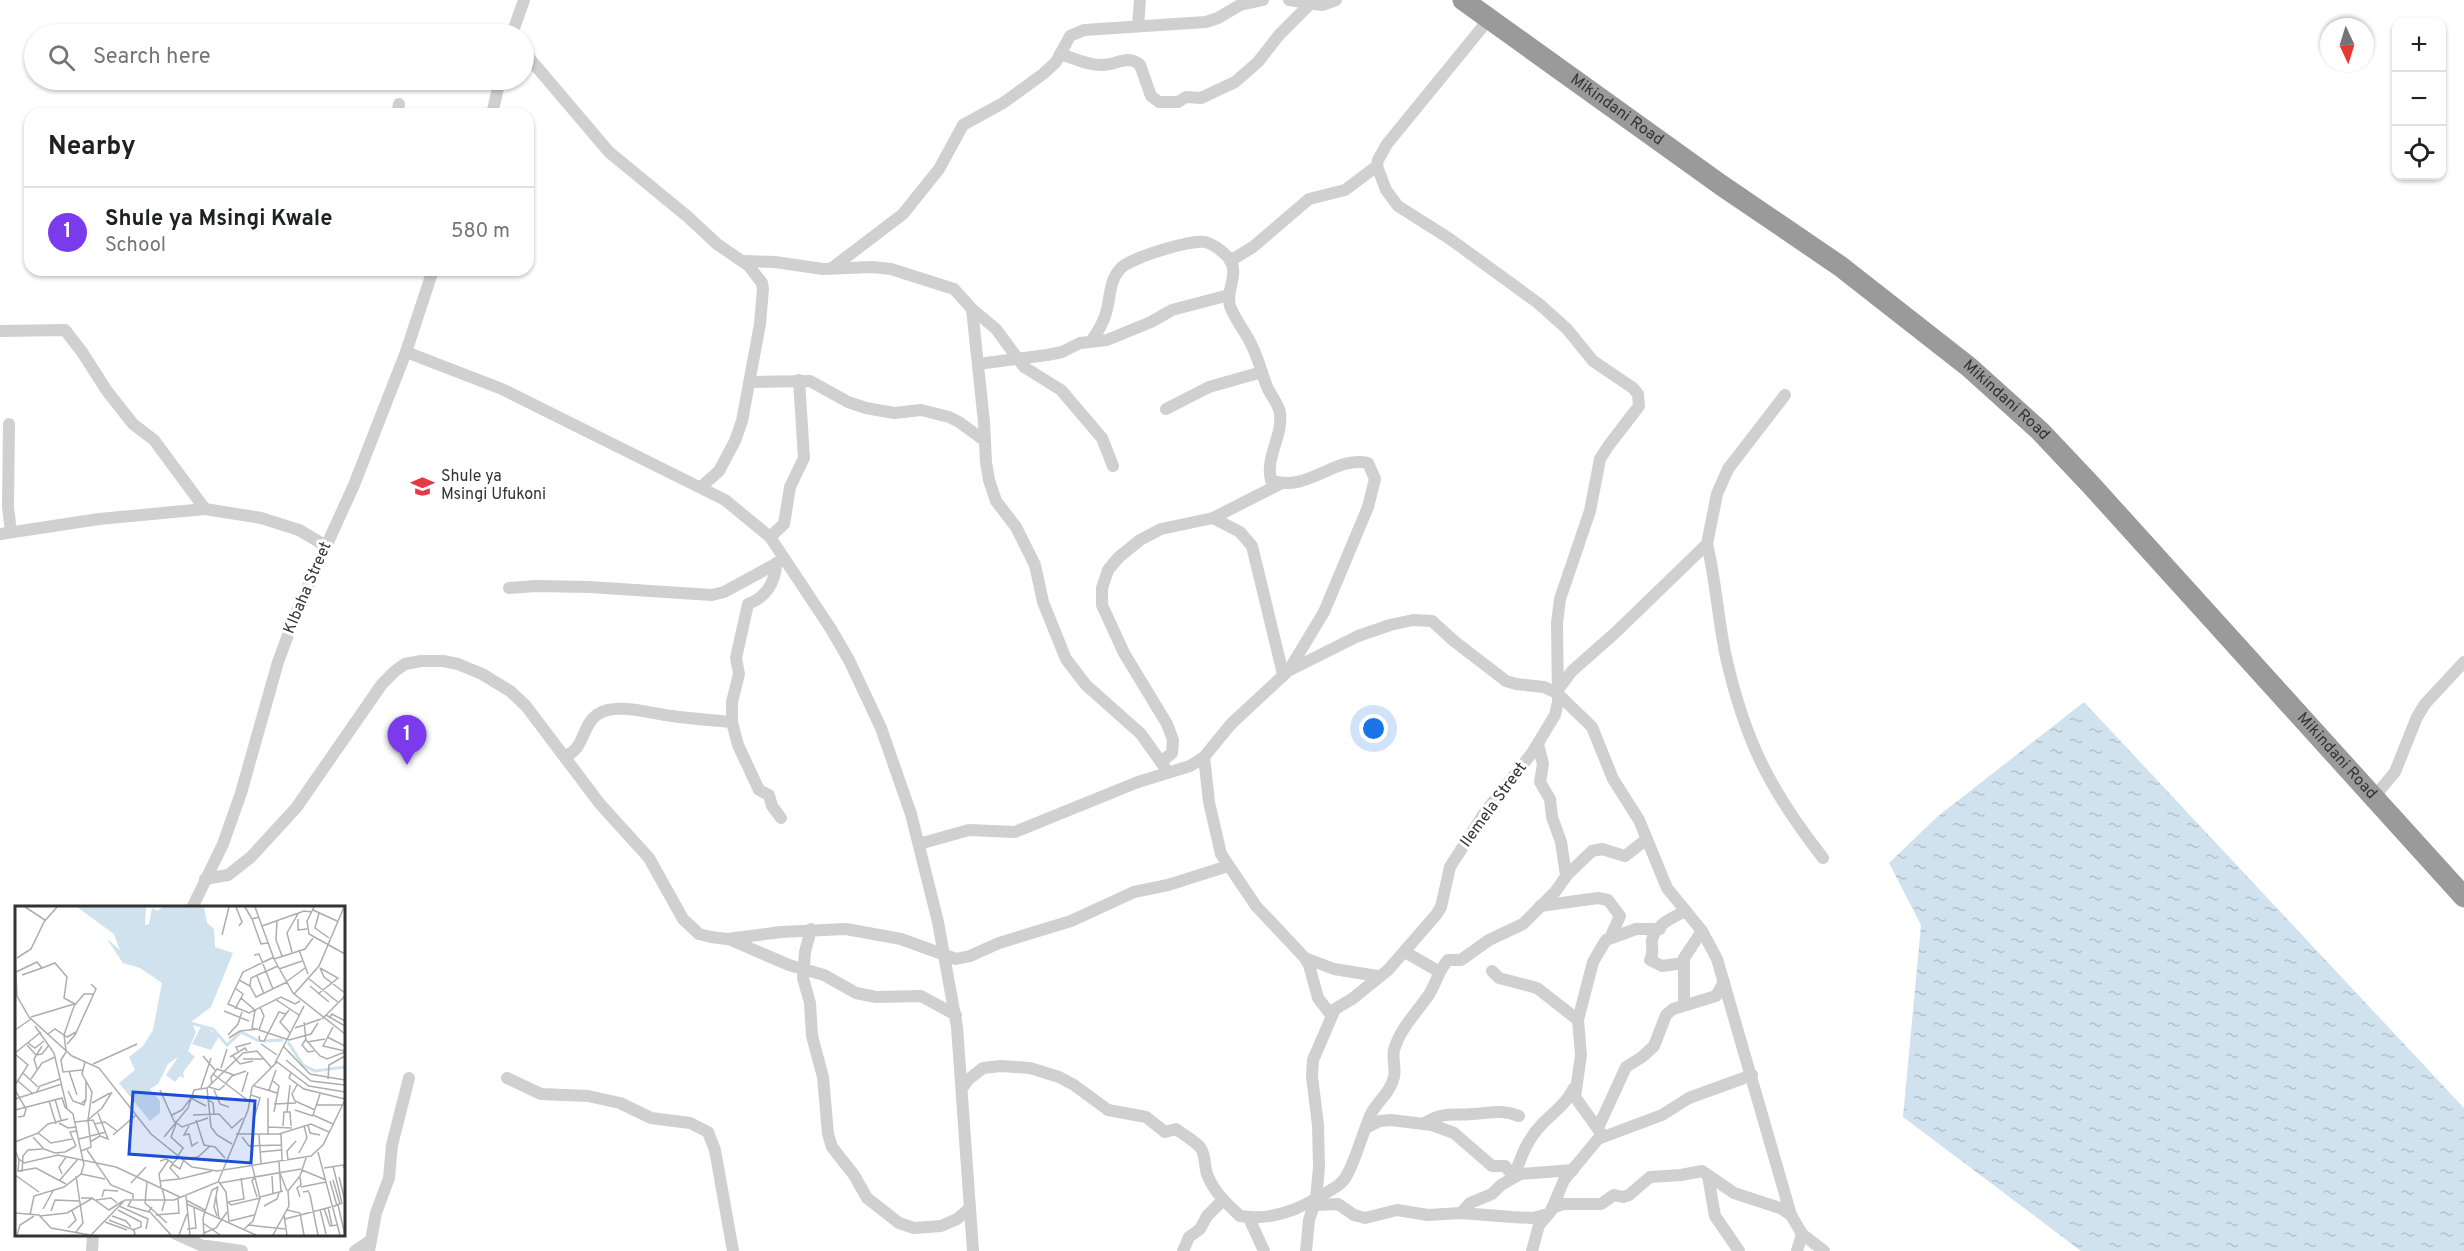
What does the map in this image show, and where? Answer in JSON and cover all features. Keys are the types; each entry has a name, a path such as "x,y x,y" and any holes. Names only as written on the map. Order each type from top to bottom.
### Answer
{"highway":[{"name":"Mikindani Road","path":"1463,0 1720,185 1813,246 1969,367 2040,431 2091,485 2464,897"}],"street":[{"path":"516,24 524,0"},
{"path":"1138,26 1140,0"},
{"path":"832,268 903,214 939,169 963,125 1014,95 1052,66 1067,39 1077,32 1206,22 1240,5 1263,0"},
{"path":"1289,0 1322,4 1336,0"},
{"path":"1060,54 1101,66 1125,60 1136,62 1140,65 1151,96 1160,102 1201,98 1243,76 1311,3"},
{"path":"1489,19 1387,144 1377,166 1386,190 1398,206 1450,239 1538,303 1567,329 1593,361 1633,388 1638,394 1639,406 1600,459 1588,518 1570,563 1560,599 1557,623 1557,692"},
{"path":"534,64 609,152 717,244 743,261 757,274 763,289 750,382 735,441 720,471 701,487"},
{"path":"493,108 498,90"},
{"path":"1230,261 1253,247 1309,199 1345,190 1377,166"},
{"path":"1092,340 1105,315 1115,274 1122,265 1134,259 1192,242 1207,242 1213,246 1230,261 1233,278 1229,295 1231,308 1252,345 1279,409 1280,425 1269,473 1271,480 1280,484"},
{"path":"743,261 768,261 800,267 878,267 909,274 954,289 972,309 996,329 1015,358 1028,371 1062,390 1102,438 1113,466"},
{"name":"KIbaha Street","path":"193,906 223,844 241,793 278,662 298,608 354,485 406,352 431,276"},
{"path":"978,364 1062,352 1092,340 1107,340 1151,322 1172,310 1229,295"},
{"path":"972,309 989,480 993,495 1000,508 1016,527 1035,565 1043,602 1066,659 1086,685 1141,734 1164,767"},
{"path":"0,331 65,330 82,352 106,391 133,423 154,440 205,509"},
{"path":"406,352 502,389 725,500 770,537 780,561 831,629 849,660 881,728 911,814 944,953 956,1015 963,1087 973,1251"},
{"path":"1166,409 1209,387 1262,372"},
{"path":"750,382 799,380 814,382 848,402 866,408 894,412 921,410 949,417 985,441"},
{"path":"770,537 784,524 790,487 804,458 799,380"},
{"path":"1785,395 1728,469 1715,502 1707,544 1717,589 1726,656 1747,732 1765,773 1782,803 1823,858"},
{"path":"9,424 8,507 5,533 99,519 205,509 261,518 299,530 326,546"},
{"path":"919,844 969,830 1015,832 1138,782 1164,767 1190,766 1204,757 1231,724 1285,672 1316,625 1335,588 1368,507 1375,479 1368,463 1360,461 1347,464 1302,481 1280,484 1213,518 1161,529 1140,540 1119,556 1107,570 1102,588 1102,605 1110,627 1167,724 1173,740 1172,753 1164,767"},
{"path":"1213,518 1240,532 1252,546 1285,672"},
{"name":"Ilemela Street","path":"1331,1015 1335,1009 1360,993 1377,976 1388,970 1406,952 1439,911 1450,867 1485,812 1538,744 1555,715 1557,692 1572,670 1615,633 1707,544"},
{"path":"509,588 589,587 712,596 724,592 780,561"},
{"path":"780,561 773,584 754,602 748,604 736,658 739,674 732,702 732,722 738,745 759,790 769,795 772,806 781,819"},
{"path":"1285,672 1338,645 1389,624 1413,620 1432,621 1506,681 1544,687 1557,692 1592,727 1613,779 1640,820 1667,888 1702,931 1717,959 1791,1215 1803,1234 1824,1251"},
{"path":"204,879 228,875 251,857 296,808 382,684 405,664 422,661 458,664 482,674 510,691 526,706 600,804 649,858 689,926 704,936 727,939 811,929 846,929 901,939 956,959 1096,911 1134,892 1168,885 1228,866"},
{"path":"2374,797 2395,772 2416,717 2464,662"},
{"path":"564,756 577,749 591,719 605,710 643,711 666,716 732,722"},
{"path":"1538,744 1543,765 1540,782 1550,799 1552,817 1560,837 1566,875"},
{"path":"1204,757 1214,828 1221,854 1270,924 1305,958 1318,998 1331,1015 1330,1023 1313,1060 1312,1077 1318,1125 1315,1202 1309,1220 1306,1251"},
{"path":"963,1087 976,1073 989,1066 1030,1068 1059,1077 1108,1110 1146,1117 1165,1132 1176,1130 1192,1140 1201,1149 1209,1177 1223,1200 1240,1216 1249,1218 1290,1212 1315,1202 1347,1176 1372,1112 1390,1090 1395,1073 1394,1052 1397,1044 1406,1025 1429,994 1438,971 1448,960 1461,960 1489,940 1516,929 1555,892 1566,875 1592,851 1602,849 1625,856 1647,839"},
{"path":"1540,906 1591,899 1608,900 1620,916 1611,936 1603,943 1593,962 1578,1020 1581,1055 1576,1085 1577,1102 1587,1111 1601,1132"},
{"path":"1684,963 1662,966 1651,961 1654,952 1652,940 1667,920 1686,911"},
{"path":"811,929 805,952 803,978 812,1016 812,1036 823,1077 828,1134 832,1148 854,1175 867,1198 898,1224 914,1228 941,1226 957,1219 970,1208"},
{"path":"1611,936 1621,936 1636,929 1660,929"},
{"path":"1683,999 1684,963 1687,951 1702,931"},
{"path":"727,939 804,970 824,975 848,990 865,995 921,996 956,1015"},
{"path":"1406,952 1438,971"},
{"path":"1305,958 1328,968 1377,976"},
{"path":"1492,971 1499,978 1537,988 1578,1020"},
{"path":"1532,1251 1539,1226 1550,1211 1564,1180 1601,1132 1626,1067 1654,1046 1659,1036 1662,1020 1666,1015 1673,1010 1716,996 1724,982"},
{"path":"1601,1132 1623,1131 1662,1115 1689,1098 1752,1074"},
{"path":"356,1251 370,1246 376,1214 389,1178 392,1145 408,1078"},
{"path":"507,1078 541,1094 588,1096 620,1103 651,1118 690,1123 708,1132 715,1150 733,1251"},
{"path":"1514,1177 1524,1148 1543,1123 1568,1101 1576,1085"},
{"path":"1423,1124 1436,1116 1451,1113 1468,1114 1503,1110 1519,1116"},
{"path":"1368,1127 1391,1120 1406,1124 1423,1124 1454,1133 1492,1166 1504,1166 1514,1177"},
{"path":"1461,1213 1470,1203 1492,1194 1520,1174 1573,1170"},
{"path":"1315,1202 1338,1204 1354,1215 1365,1218 1397,1210 1428,1215 1461,1213 1533,1218 1563,1204 1601,1204 1614,1195 1625,1197 1650,1177 1702,1171 1734,1193 1780,1208 1791,1215"},
{"path":"1708,1176 1716,1216 1738,1251"},
{"path":"1183,1251 1190,1237 1200,1230 1207,1216 1223,1200"},
{"path":"1249,1218 1264,1251"},
{"path":"1797,1251 1803,1234"},
{"path":"92,1251 93,1236"},
{"path":"181,1236 210,1249 242,1251"}],"water":[{"path":"2084,702 2464,1108 2464,1251 2081,1251 1903,1117 1921,925 1889,863 1937,817"}],"place":[{"name":"Shule ya Msingi Ufukoni","path":"423,486"},
{"name":"Shule ya Msingi Kwale","path":"407,765"}]}
